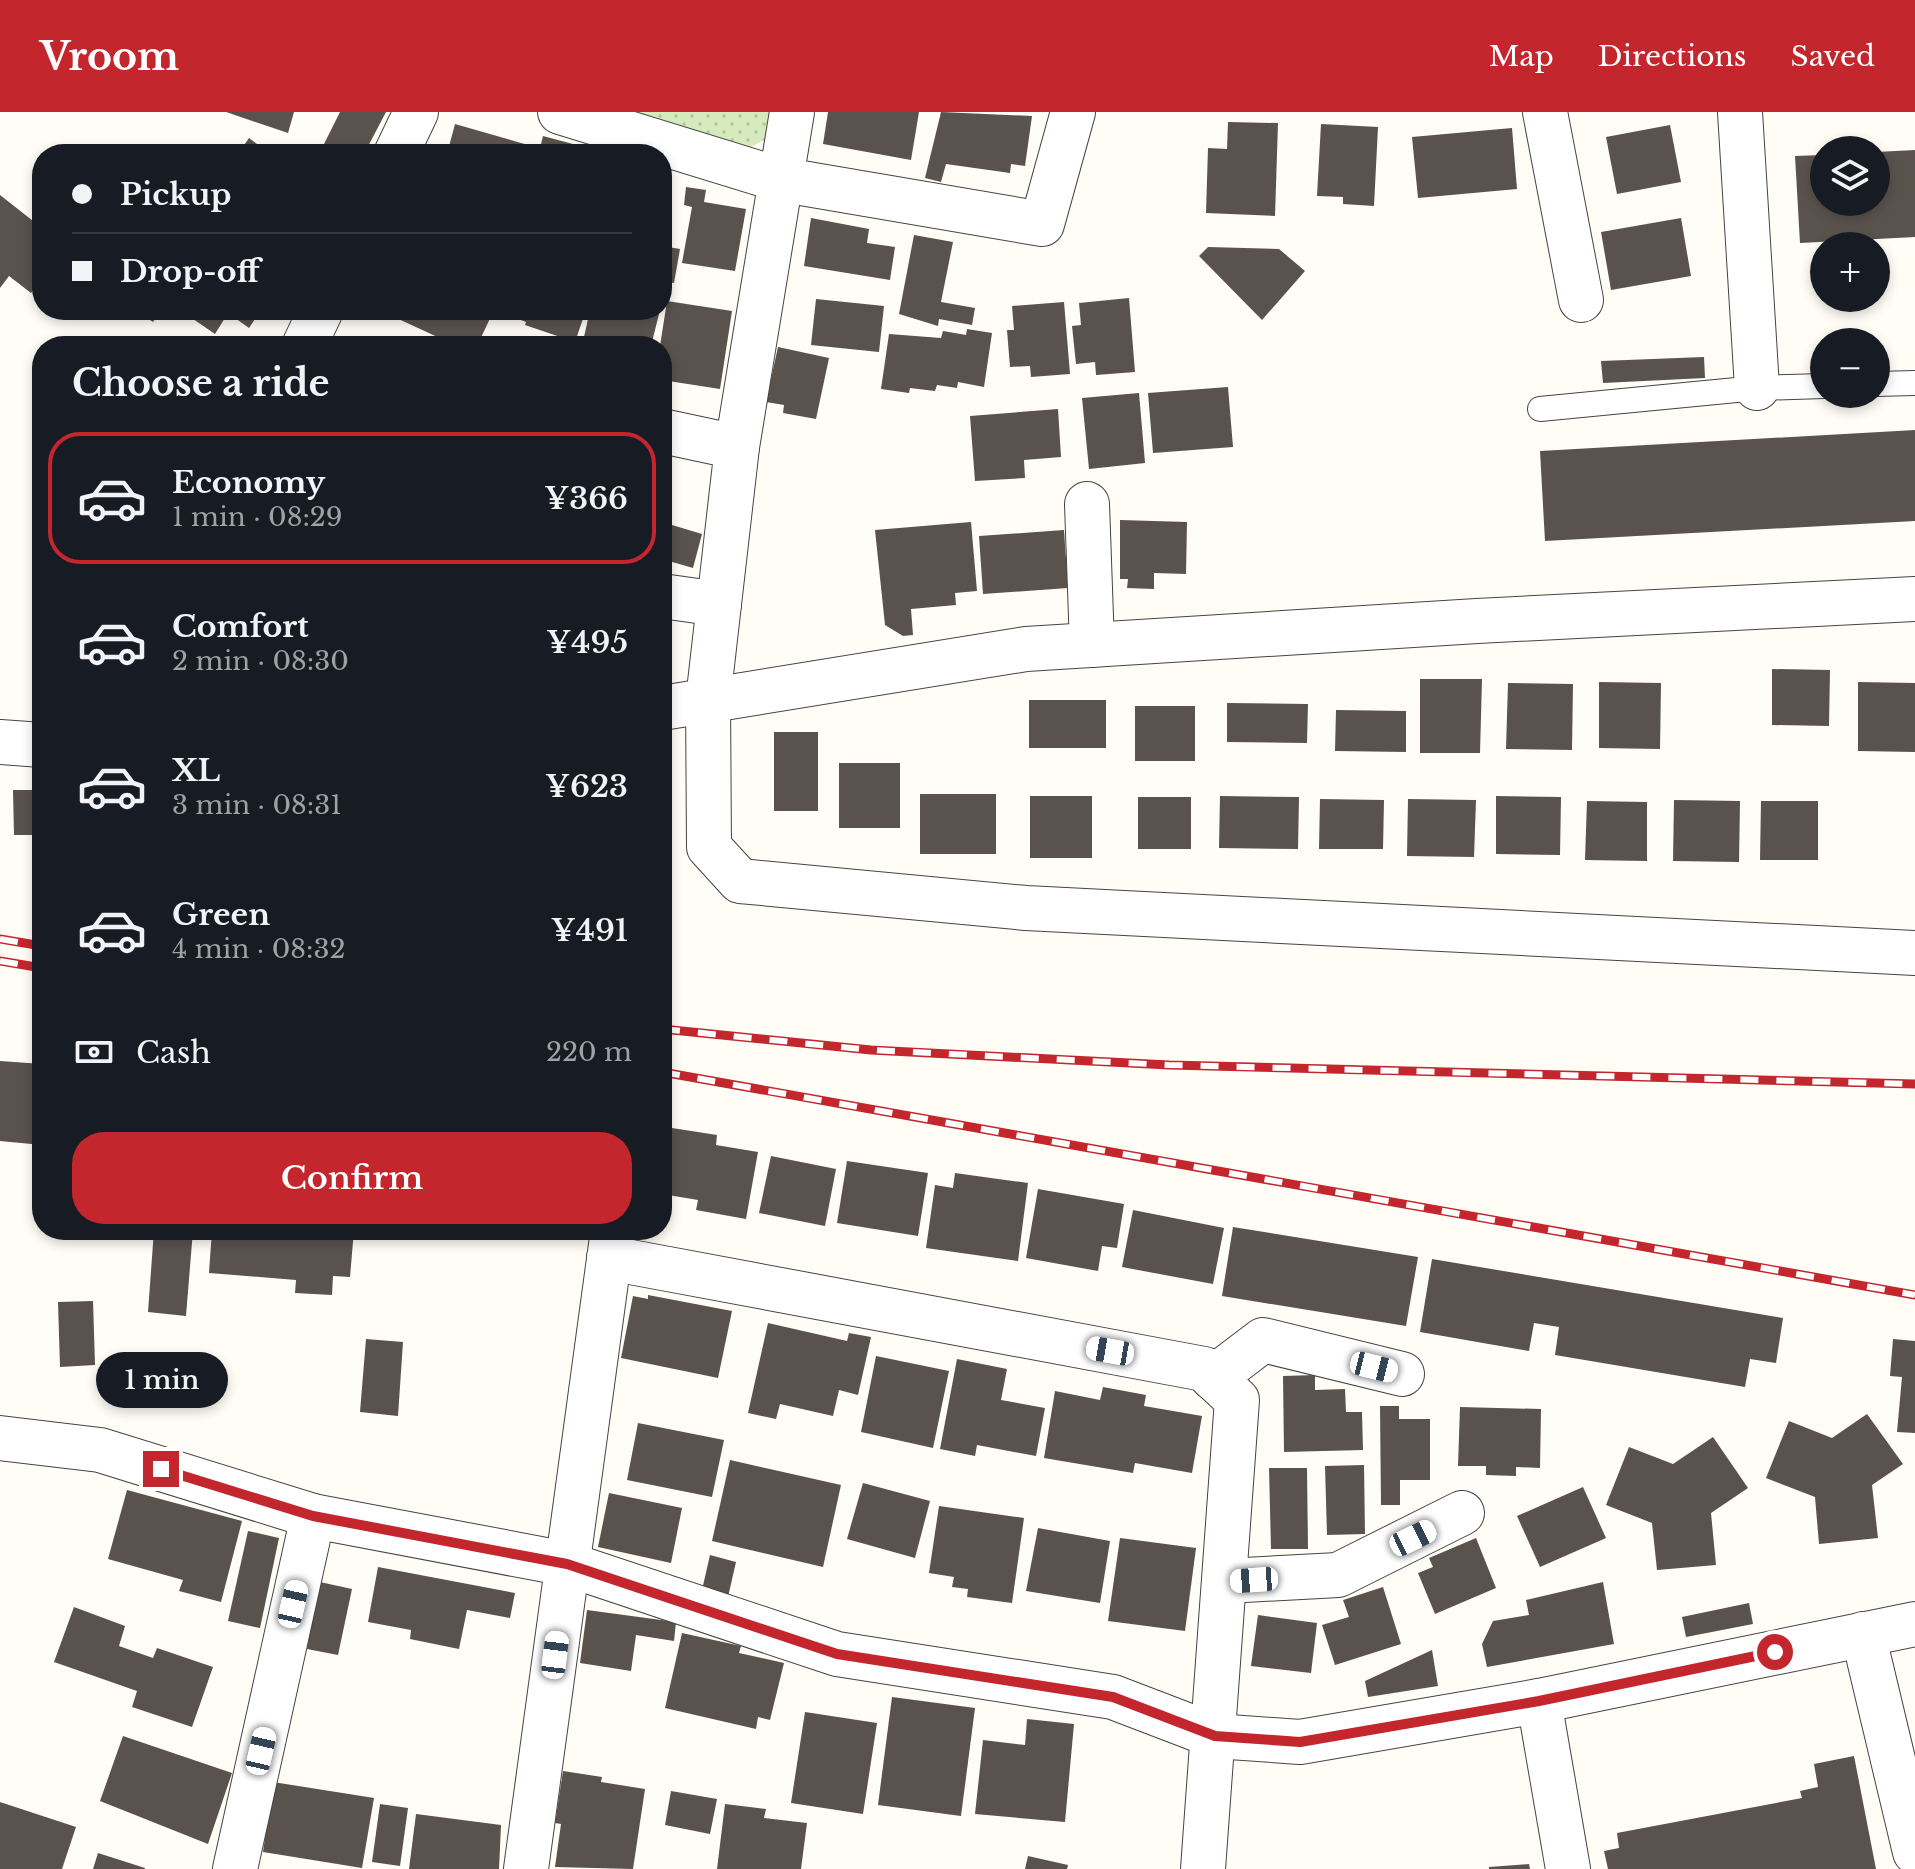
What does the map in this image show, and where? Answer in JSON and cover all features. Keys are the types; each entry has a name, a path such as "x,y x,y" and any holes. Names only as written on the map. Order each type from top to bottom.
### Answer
{"street":[{"path":"401,144 416,112"},
{"path":"560,112 664,144"},
{"path":"792,112 778,179 737,447 708,700 709,847 740,881 1026,908 1915,953"},
{"path":"672,146 778,179 1042,224 1073,112"},
{"path":"1545,112 1581,300"},
{"path":"1740,112 1757,388"},
{"path":"672,433 737,447"},
{"path":"1087,504 1092,645"},
{"path":"672,597 719,604"},
{"path":"672,706 1026,649 1477,621 1915,599"},
{"path":"0,742 32,744"},
{"path":"526,1869 611,1244 1204,1369 1237,1400 1203,1869"},
{"path":"1213,1378 1263,1340 1402,1374"},
{"path":"0,1438 100,1450 313,1516 567,1564 837,1654 1113,1697 1215,1736 1300,1742 1539,1701 1915,1624"},
{"path":"1226,1581 1338,1575 1462,1513"},
{"path":"235,1869 313,1516"},
{"path":"1863,1634 1915,1852"},
{"path":"1539,1701 1568,1869"}],"lane":[{"path":"1890,384 1915,383"},
{"path":"1540,409 1757,388 1810,386"}],"green space":[{"path":"620,112 773,112 768,138 745,150"}],"building":[{"path":"226,112 294,112 288,133"},
{"path":"340,112 386,112 369,144 324,144"},
{"path":"828,112 919,112 911,160 823,144"},
{"path":"941,112 1032,116 1025,166 1011,164 1010,173 946,164 941,182 925,178"},
{"path":"1228,122 1278,123 1275,216 1206,213 1208,148 1227,149"},
{"path":"455,124 525,144 450,144"},
{"path":"1321,124 1378,127 1374,206 1343,204 1343,197 1317,196"},
{"path":"1670,125 1681,182 1617,194 1606,137"},
{"path":"1512,128 1517,189 1418,198 1412,137"},
{"path":"543,136 573,144 541,144"},
{"path":"1915,150 1915,237 1890,238 1890,232 1810,232 1810,242 1800,243 1795,156 1810,155 1810,216 1890,216 1890,151"},
{"path":"686,187 706,190 704,202 746,209 735,271 682,263 692,207 684,205"},
{"path":"0,195 32,220 32,292 9,276 0,288"},
{"path":"811,218 869,229 867,243 895,247 890,280 804,266"},
{"path":"1681,218 1691,276 1611,290 1601,232"},
{"path":"914,235 953,242 941,302 975,308 972,325 939,319 938,326 899,314"},
{"path":"1208,247 1279,249 1305,271 1262,320 1199,256"},
{"path":"672,248 680,249 672,283"},
{"path":"1129,298 1135,372 1096,375 1095,362 1076,364 1072,326 1081,325 1079,303"},
{"path":"816,299 884,306 879,352 811,345"},
{"path":"672,302 732,311 720,389 672,382 672,336 662,336 664,320 672,320"},
{"path":"1064,302 1070,374 1031,377 1030,366 1010,367 1007,330 1014,330 1012,306"},
{"path":"195,320 224,320 215,334"},
{"path":"238,320 254,320 249,328"},
{"path":"401,320 489,320 482,336 435,336"},
{"path":"521,320 583,320 577,336 557,336 525,325 526,322"},
{"path":"588,320 658,320 654,336 584,336"},
{"path":"967,329 992,333 984,387 958,382 957,388 937,385 935,391 910,388 909,393 881,389 889,334 941,338 943,331 966,335"},
{"path":"778,347 829,358 816,419 783,413 784,405 766,402"},
{"path":"1704,357 1705,378 1603,383 1601,361"},
{"path":"1228,387 1233,447 1153,453 1148,393"},
{"path":"1139,393 1145,463 1089,469 1082,398"},
{"path":"1058,409 1061,457 1024,460 1025,478 975,481 970,416"},
{"path":"1915,430 1915,521 1545,541 1540,451"},
{"path":"1120,520 1187,522 1186,574 1154,573 1154,589 1127,588 1128,579 1120,579"},
{"path":"971,522 977,591 955,593 956,605 911,609 913,635 903,636 885,625 875,530"},
{"path":"672,525 702,534 693,568 672,562"},
{"path":"1064,530 1068,588 983,594 979,536"},
{"path":"1772,669 1830,670 1829,726 1772,725"},
{"path":"1420,679 1482,679 1480,753 1420,753"},
{"path":"1599,682 1661,683 1660,749 1599,748"},
{"path":"1858,682 1915,683 1915,752 1858,751"},
{"path":"1508,683 1573,684 1572,750 1506,749"},
{"path":"1029,700 1106,700 1106,748 1029,748"},
{"path":"1227,703 1308,704 1307,743 1227,742"},
{"path":"1135,706 1195,706 1195,761 1135,761"},
{"path":"1336,710 1406,711 1406,752 1335,751"},
{"path":"774,732 818,732 818,811 774,811"},
{"path":"839,763 900,763 900,828 839,828"},
{"path":"13,790 32,790 32,835 14,835"},
{"path":"920,794 996,794 996,854 920,854"},
{"path":"1030,796 1092,796 1092,858 1030,858"},
{"path":"1220,796 1299,797 1298,849 1219,848"},
{"path":"1496,796 1561,797 1560,855 1496,854"},
{"path":"1138,797 1191,797 1191,849 1138,849"},
{"path":"1320,799 1384,800 1383,849 1319,849"},
{"path":"1408,799 1476,800 1474,857 1407,856"},
{"path":"1674,800 1740,801 1739,862 1673,861"},
{"path":"1587,801 1647,802 1647,861 1585,860"},
{"path":"1761,801 1818,801 1818,860 1760,860"},
{"path":"0,1061 32,1063 32,1144 0,1141"},
{"path":"672,1128 717,1135 716,1145 758,1152 746,1219 696,1210 698,1200 672,1196"},
{"path":"771,1156 836,1169 825,1226 759,1213"},
{"path":"847,1161 928,1173 918,1236 837,1223"},
{"path":"955,1173 1028,1183 1018,1261 926,1248 935,1185 953,1188"},
{"path":"1038,1189 1124,1204 1117,1248 1102,1246 1098,1271 1026,1258"},
{"path":"1133,1210 1224,1228 1213,1284 1122,1267"},
{"path":"1233,1227 1418,1257 1406,1326 1222,1296"},
{"path":"153,1240 192,1240 186,1316 148,1312"},
{"path":"211,1240 353,1240 350,1277 333,1276 332,1295 295,1293 296,1280 209,1273"},
{"path":"1432,1259 1783,1318 1776,1363 1750,1359 1745,1387 1555,1355 1559,1327 1534,1323 1529,1351 1420,1332"},
{"path":"648,1295 732,1311 718,1378 621,1358 633,1296 648,1299"},
{"path":"93,1301 95,1365 60,1367 58,1302"},
{"path":"768,1323 847,1341 849,1333 871,1337 858,1395 839,1390 833,1416 780,1404 776,1419 748,1413"},
{"path":"366,1339 403,1342 398,1416 360,1412"},
{"path":"1893,1339 1915,1341 1915,1433 1897,1432 1902,1377 1890,1376"},
{"path":"876,1356 949,1371 933,1448 861,1432"},
{"path":"957,1359 1007,1369 1001,1400 1045,1408 1036,1456 977,1445 975,1456 940,1449"},
{"path":"1315,1375 1315,1390 1345,1389 1346,1412 1362,1412 1363,1450 1284,1452 1283,1376"},
{"path":"1103,1387 1146,1395 1144,1406 1202,1416 1192,1473 1135,1463 1133,1473 1044,1458 1055,1391 1100,1400"},
{"path":"1380,1406 1399,1406 1399,1419 1430,1419 1430,1480 1400,1480 1400,1505 1381,1505"},
{"path":"1460,1407 1541,1409 1540,1468 1516,1467 1516,1476 1486,1475 1486,1466 1458,1466"},
{"path":"1867,1414 1903,1464 1872,1485 1878,1538 1819,1544 1815,1497 1766,1478 1789,1421 1832,1438"},
{"path":"638,1423 724,1440 712,1497 627,1480"},
{"path":"1713,1437 1748,1488 1711,1513 1716,1565 1657,1570 1652,1523 1606,1505 1629,1447 1673,1464"},
{"path":"730,1460 841,1485 823,1567 712,1541"},
{"path":"1364,1465 1365,1534 1327,1535 1325,1466"},
{"path":"1269,1468 1307,1468 1308,1549 1271,1549"},
{"path":"863,1483 930,1501 915,1558 847,1539"},
{"path":"1583,1487 1606,1538 1540,1567 1517,1516"},
{"path":"127,1490 242,1521 221,1602 179,1591 183,1580 108,1559"},
{"path":"609,1493 682,1508 671,1563 598,1547"},
{"path":"939,1506 1024,1518 1012,1603 967,1597 968,1589 952,1587 954,1577 929,1573"},
{"path":"1038,1528 1110,1541 1100,1603 1026,1591"},
{"path":"248,1531 279,1538 260,1628 228,1621"},
{"path":"1120,1538 1196,1548 1185,1631 1108,1621"},
{"path":"1476,1538 1496,1588 1435,1614 1418,1573 1433,1567 1429,1558"},
{"path":"710,1555 736,1562 728,1597 702,1590"},
{"path":"378,1567 515,1593 510,1618 467,1610 459,1649 410,1639 411,1630 368,1622"},
{"path":"320,1582 352,1589 338,1655 307,1649"},
{"path":"1603,1582 1614,1644 1487,1667 1482,1644 1493,1621 1529,1615 1526,1600"},
{"path":"1383,1587 1401,1644 1335,1665 1322,1625 1349,1617 1343,1600"},
{"path":"1749,1603 1753,1624 1686,1637 1682,1617"},
{"path":"74,1607 125,1626 119,1646 153,1658 157,1648 213,1667 192,1727 132,1707 137,1691 54,1662"},
{"path":"587,1610 676,1622 674,1641 636,1635 631,1671 580,1663"},
{"path":"1258,1615 1317,1623 1311,1673 1251,1666"},
{"path":"682,1633 741,1646 739,1653 784,1663 770,1720 758,1717 756,1729 665,1708"},
{"path":"1432,1650 1438,1686 1368,1697 1365,1681"},
{"path":"892,1697 975,1708 961,1816 878,1805"},
{"path":"805,1712 877,1723 863,1814 791,1803"},
{"path":"1027,1719 1074,1724 1065,1822 975,1814 983,1740 1025,1745"},
{"path":"123,1736 232,1773 208,1844 100,1801"},
{"path":"1854,1756 1876,1869 1608,1869 1604,1851 1619,1848 1617,1833 1802,1798 1800,1791 1818,1787 1814,1764"},
{"path":"563,1771 602,1777 601,1782 645,1789 633,1869 555,1867 561,1824 555,1823"},
{"path":"273,1782 374,1798 362,1868 263,1852"},
{"path":"671,1791 717,1799 710,1834 665,1825"},
{"path":"0,1802 76,1827 62,1869 0,1869"},
{"path":"380,1804 408,1808 400,1866 372,1862"},
{"path":"725,1804 766,1809 764,1818 807,1823 801,1869 717,1869"},
{"path":"416,1814 501,1825 499,1869 409,1869"},
{"path":"98,1853 145,1868 145,1869 93,1869"},
{"path":"1028,1856 1068,1865 1067,1869 1025,1869"},
{"path":"1529,1864 1530,1869 1489,1869 1489,1867"}],"railway":[{"path":"0,939 32,944"},
{"path":"0,961 32,966"},
{"path":"672,1030 871,1050 1169,1065 1915,1084"},
{"path":"672,1074 1915,1295"}],"route":[{"path":"161,1469 313,1516 567,1564 837,1654 1113,1697 1215,1736 1300,1742 1539,1701 1775,1652"}]}
